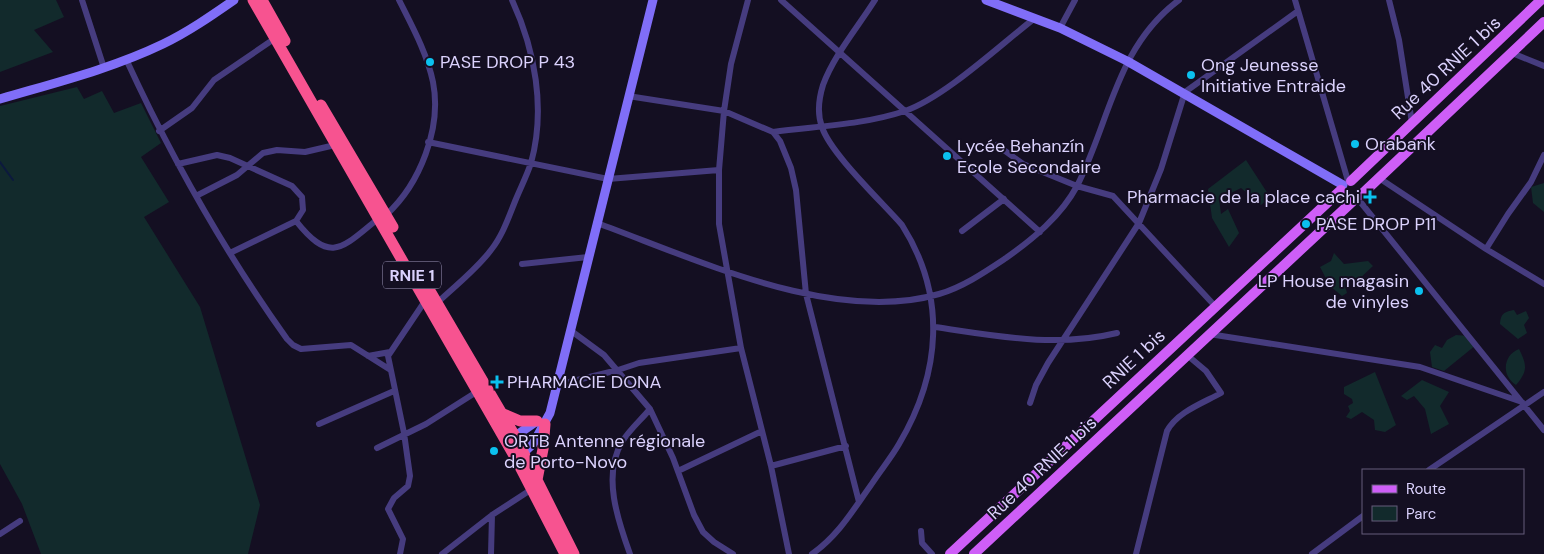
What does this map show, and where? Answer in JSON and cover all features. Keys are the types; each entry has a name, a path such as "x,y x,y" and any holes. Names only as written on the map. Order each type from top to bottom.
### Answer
{"highway":[{"name":"RNIE 1","path":"252,0 335,145 382,217"},
{"name":"RNIE 1","path":"262,0 382,217 431,302 500,413 511,439 574,554"},
{"name":"RNIE 1","path":"431,302 478,391 511,439"},
{"path":"500,413 520,421 541,423 543,449 535,484"},
{"name":"RNIE 1","path":"535,484 565,554"}],"main road":[{"name":"Rue 40 RNIE 1 bis","path":"1346,184 1540,0"},
{"name":"Rue 40 RNIE 1 bis","path":"974,554 1544,22"},
{"path":"1346,184 1360,185 1357,198 1346,199 1346,184"},
{"name":"RNIE 1 bis","path":"950,554 1346,184"}],"street":[{"path":"82,0 104,68"},
{"path":"0,99 104,68 163,44 194,27 234,0"},
{"path":"296,221 318,244 332,249 340,247 351,241 382,217 406,194 424,160 433,117 433,82 424,53 399,0"},
{"path":"400,554 403,539 388,509 394,498 408,486 409,481 404,433 389,369 390,352 431,302 482,261 492,249 506,224 531,163 537,119 535,72 531,49 512,0"},
{"path":"520,456 532,444 541,423 550,412 653,0"},
{"path":"748,0 731,64 724,111 719,170 719,224 741,348 771,466 789,554"},
{"path":"781,0 1040,232"},
{"path":"812,554 838,532 899,445 918,406 929,368 935,327 930,296 918,256 902,224 834,147 821,126 820,96 824,84 841,52 875,0"},
{"path":"986,0 1060,28 1127,61 1346,184"},
{"path":"1060,28 1075,0"},
{"path":"597,223 726,270 806,294 868,303 930,296 962,285 988,270 1040,232 1055,217 1077,186 1127,61 1146,32 1179,0"},
{"path":"1295,0 1346,184"},
{"path":"1389,0 1399,40 1412,123"},
{"path":"1030,403 1033,391 1042,374 1139,223 1161,168 1185,92 1298,12"},
{"path":"628,96 724,111 773,132 869,121 905,110 940,92 1035,18"},
{"path":"159,131 192,108 214,80 274,39"},
{"path":"1512,53 1544,66"},
{"path":"126,59 159,131 196,196 262,304 293,346 301,349 351,345 389,369"},
{"path":"773,132 786,154 796,190 806,294 859,502"},
{"path":"428,142 608,179 719,170"},
{"path":"196,196 225,182 248,167 263,153 277,150 305,152 335,145"},
{"path":"997,145 1023,164 1077,186 1113,196 1215,306"},
{"path":"178,164 217,155 230,158 292,186 297,191 303,204 303,210 296,221 230,253"},
{"path":"1486,250 1508,214 1531,182 1544,155"},
{"path":"1379,178 1486,250 1544,284"},
{"path":"1357,198 1544,430"},
{"path":"962,231 1004,199"},
{"path":"522,264 588,257"},
{"path":"935,327 1003,337 1064,341 1089,340 1117,333"},
{"path":"570,330 592,345 618,370 650,410 703,532 714,542 734,554"},
{"path":"1209,334 1420,367 1524,404"},
{"path":"557,385 647,361 741,348"},
{"path":"368,356 390,352"},
{"path":"1136,554 1167,431 1178,418 1221,393 1206,371 1188,355"},
{"path":"319,424 394,391"},
{"path":"377,448 404,433 426,424 478,391"},
{"path":"1430,469 1544,392"},
{"path":"630,554 619,520 614,490 614,462 622,442 650,410"},
{"path":"511,439 541,423"},
{"path":"678,471 762,431"},
{"path":"771,466 846,446"},
{"path":"442,554 535,484"},
{"path":"491,554 492,515"},
{"path":"1312,554 1362,517"},
{"path":"0,534 20,521"},
{"path":"921,531 922,543 932,554"}],"green space":[{"path":"0,0 56,0 64,17 34,30 53,52 0,72"},
{"path":"77,87 84,99 102,91 114,113 141,103 161,143 141,157 169,202 144,217 200,307 260,505 248,554 41,554 22,504 0,464 0,106"},
{"path":"1246,160 1270,197 1261,205 1241,188 1219,199 1221,214 1228,209 1239,233 1229,247 1212,218 1208,189"},
{"path":"1544,183 1544,212 1533,203 1531,187"},
{"path":"1334,253 1344,264 1368,261 1373,266 1358,280 1352,277 1348,279 1345,286 1347,293 1342,296 1330,286 1320,267 1331,261"},
{"path":"1514,310 1517,315 1526,311 1529,318 1524,325 1527,333 1518,339 1500,324 1501,317 1504,314"},
{"path":"1456,335 1469,336 1476,345 1444,371 1432,367 1430,352 1435,345 1442,348 1447,340"},
{"path":"1519,349 1524,359 1525,368 1523,376 1516,385 1508,376 1506,366 1510,356"},
{"path":"1375,372 1396,425 1385,432 1375,430 1374,420 1362,412 1351,419 1346,417 1350,411 1348,406 1353,403 1352,399 1344,394 1344,387"},
{"path":"1422,380 1449,392 1440,406 1449,424 1431,434 1425,409 1414,396 1407,400 1401,396"}],"waterway":[{"path":"0,162 13,180"}],"place":[{"name":"PASE DROP P 43","path":"430,62"},
{"name":"Ong Jeunesse Initiative Entraide","path":"1191,75"},
{"name":"Orabank","path":"1355,144"},
{"name":"Lycée Behanzín Ecole Secondaire","path":"947,156"},
{"name":"Pharmacie de la place cachi","path":"1370,197"},
{"name":"PASE DROP P11","path":"1306,224"},
{"name":"LP House magasin de vinyles","path":"1419,291"},
{"name":"PHARMACIE DONA","path":"497,382"},
{"name":"ORTB Antenne régionale de Porto-Novo","path":"494,451"}]}
